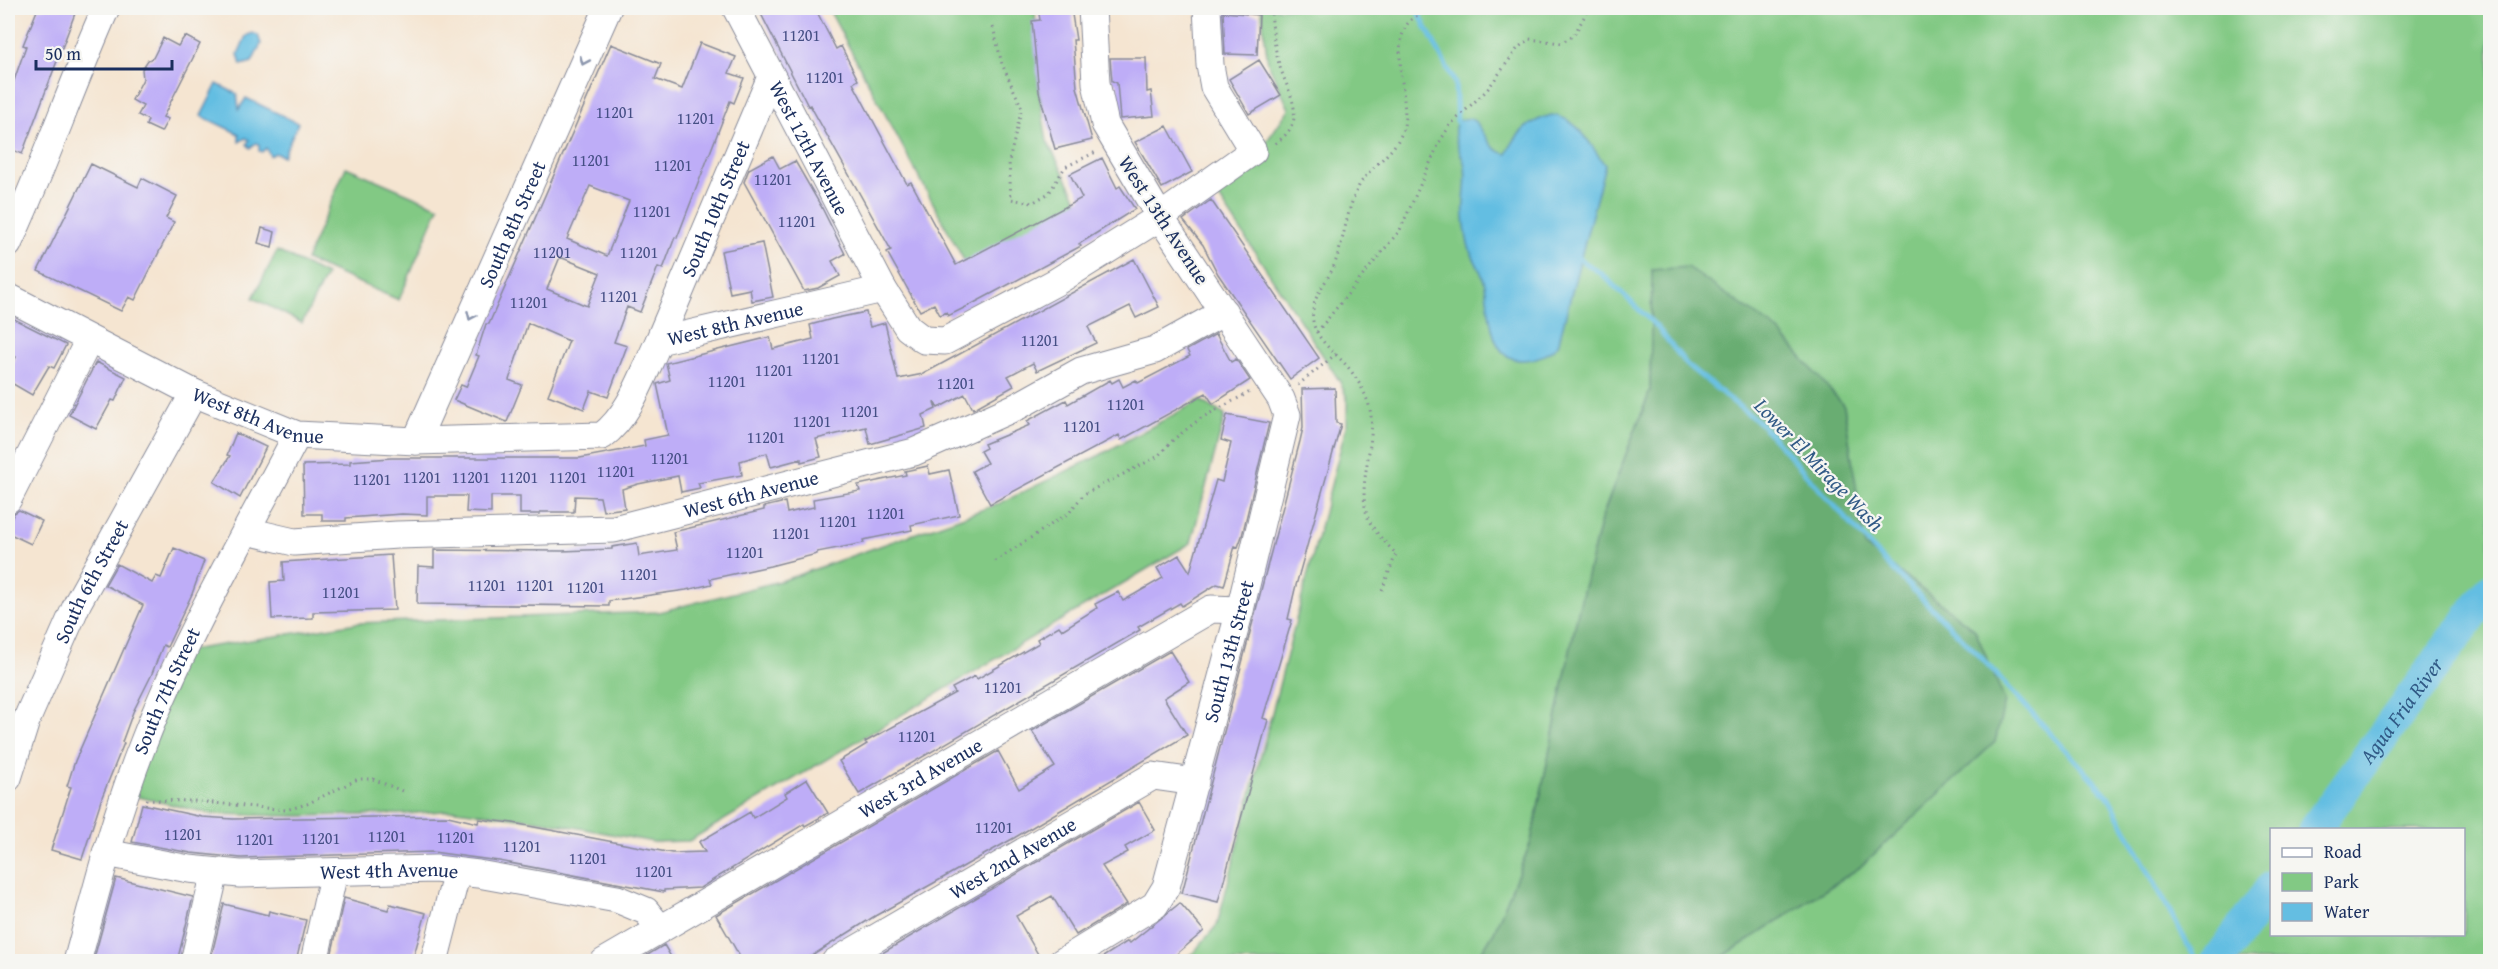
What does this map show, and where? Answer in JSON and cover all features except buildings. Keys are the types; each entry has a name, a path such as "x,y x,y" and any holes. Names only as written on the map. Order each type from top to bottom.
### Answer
{"street":[{"path":"8,244 42,167 68,95 105,8"},
{"name":"South 8th Street","path":"416,441 608,8"},
{"name":"West 12th Avenue","path":"736,8 883,289"},
{"name":"West 13th Avenue","path":"1092,8 1096,83 1105,124 1114,143 1278,397"},
{"path":"883,289 908,328 924,340 945,340 1056,282 1160,217 1253,151 1214,87 1210,65 1207,8"},
{"name":"South 10th Street","path":"659,341 771,77"},
{"name":"West 8th Avenue","path":"8,297 194,393 297,435 416,441 602,436 616,426 624,414 659,341 883,289"},
{"name":"West 6th Avenue","path":"247,531 294,542 397,535 614,529 914,452 1018,406 1081,371 1155,350 1224,312"},
{"path":"8,499 89,340"},
{"name":"South 6th Street","path":"8,778 26,721 78,602 194,393"},
{"name":"South 13th Street","path":"1062,962 1155,904 1166,887 1240,610 1278,397"},
{"name":"South 7th Street","path":"77,962 106,853 162,697 297,435"},
{"name":"West 3rd Avenue","path":"604,962 1211,609 1240,610"},
{"name":"West 2nd Avenue","path":"835,962 1153,776 1195,782"},
{"name":"West 4th Avenue","path":"106,853 215,872 240,874 435,869 617,899 646,911 660,928"},
{"path":"194,962 215,872"},
{"path":"314,962 334,872"},
{"path":"434,962 457,872"}],"path":[{"path":"1253,151 1264,150 1284,138 1294,121 1295,102 1279,64 1271,8"},
{"path":"1382,590 1396,554 1368,519 1363,489 1371,428 1367,398 1349,368 1323,342 1317,332 1312,312 1318,293 1333,268 1350,208 1361,183 1395,146 1404,126 1400,63 1403,34 1408,23 1430,8"},
{"path":"1317,332 1400,230 1438,143 1450,125 1462,111 1487,90 1518,48 1529,39 1561,43 1574,35 1589,8"},
{"path":"993,27 1002,64 1022,108 1009,161 1011,199 1032,202 1040,198 1049,193 1065,167 1114,143"},
{"path":"995,561 1069,513 1084,494 1157,457 1174,439 1201,418 1258,388 1278,397 1336,354"},
{"path":"125,797 286,810 307,804 358,779 373,779 402,791"}],"green space":[{"path":"828,8 1035,8 1039,92 1047,141 1078,201 968,268"},
{"path":"1261,8 2490,8 2490,961 1716,961 1859,868 1994,742 1975,630 1865,546 1844,406 1652,270 1650,391 1601,520 1578,612 1531,842 1494,932 1476,961 1179,962 1194,952 1217,925 1347,423 1347,398 1339,380 1214,190 1262,148 1289,109 1268,63"},
{"path":"346,167 439,207 399,300 306,260"},
{"path":"277,251 326,275 302,323 253,298"},
{"path":"1687,267 1779,331 1844,406 1865,546 1975,630 2005,701 1995,742 1859,868 1716,961 1476,961 1494,932 1531,842 1578,612 1601,520 1650,391 1652,270"},
{"path":"1200,400 1225,415 1191,543 689,841 653,842 542,821 456,810 405,814 292,816 211,814 126,794 184,651 357,623 659,612 784,580 998,504 1100,455"}],"water":[{"path":"252,33 258,35 261,44 252,62 241,65 238,54 246,36"},
{"path":"217,84 237,94 239,109 246,98 298,123 283,156 275,153 270,156 266,148 262,152 259,151 259,145 256,143 250,148 247,144 249,140 246,138 239,142 239,134 201,116"},
{"path":"1552,115 1562,117 1577,127 1605,165 1558,345 1543,356 1525,360 1512,358 1503,352 1492,331 1484,281 1467,239 1464,209 1465,169 1456,140 1455,128 1461,120 1468,118 1474,121 1492,146 1507,154 1524,129"}],"waterway":[{"name":"Lower El Mirage Wash","path":"1416,8 1455,83 1457,122 1461,127"},
{"name":"Lower El Mirage Wash","path":"1575,256 1602,274 1657,327 1687,365 1761,424 1888,565 1977,653 2108,796 2197,962"},
{"name":"Agua Fria River","path":"2315,828 2490,590"},
{"name":"Agua Fria River","path":"2217,962 2270,890"}]}
